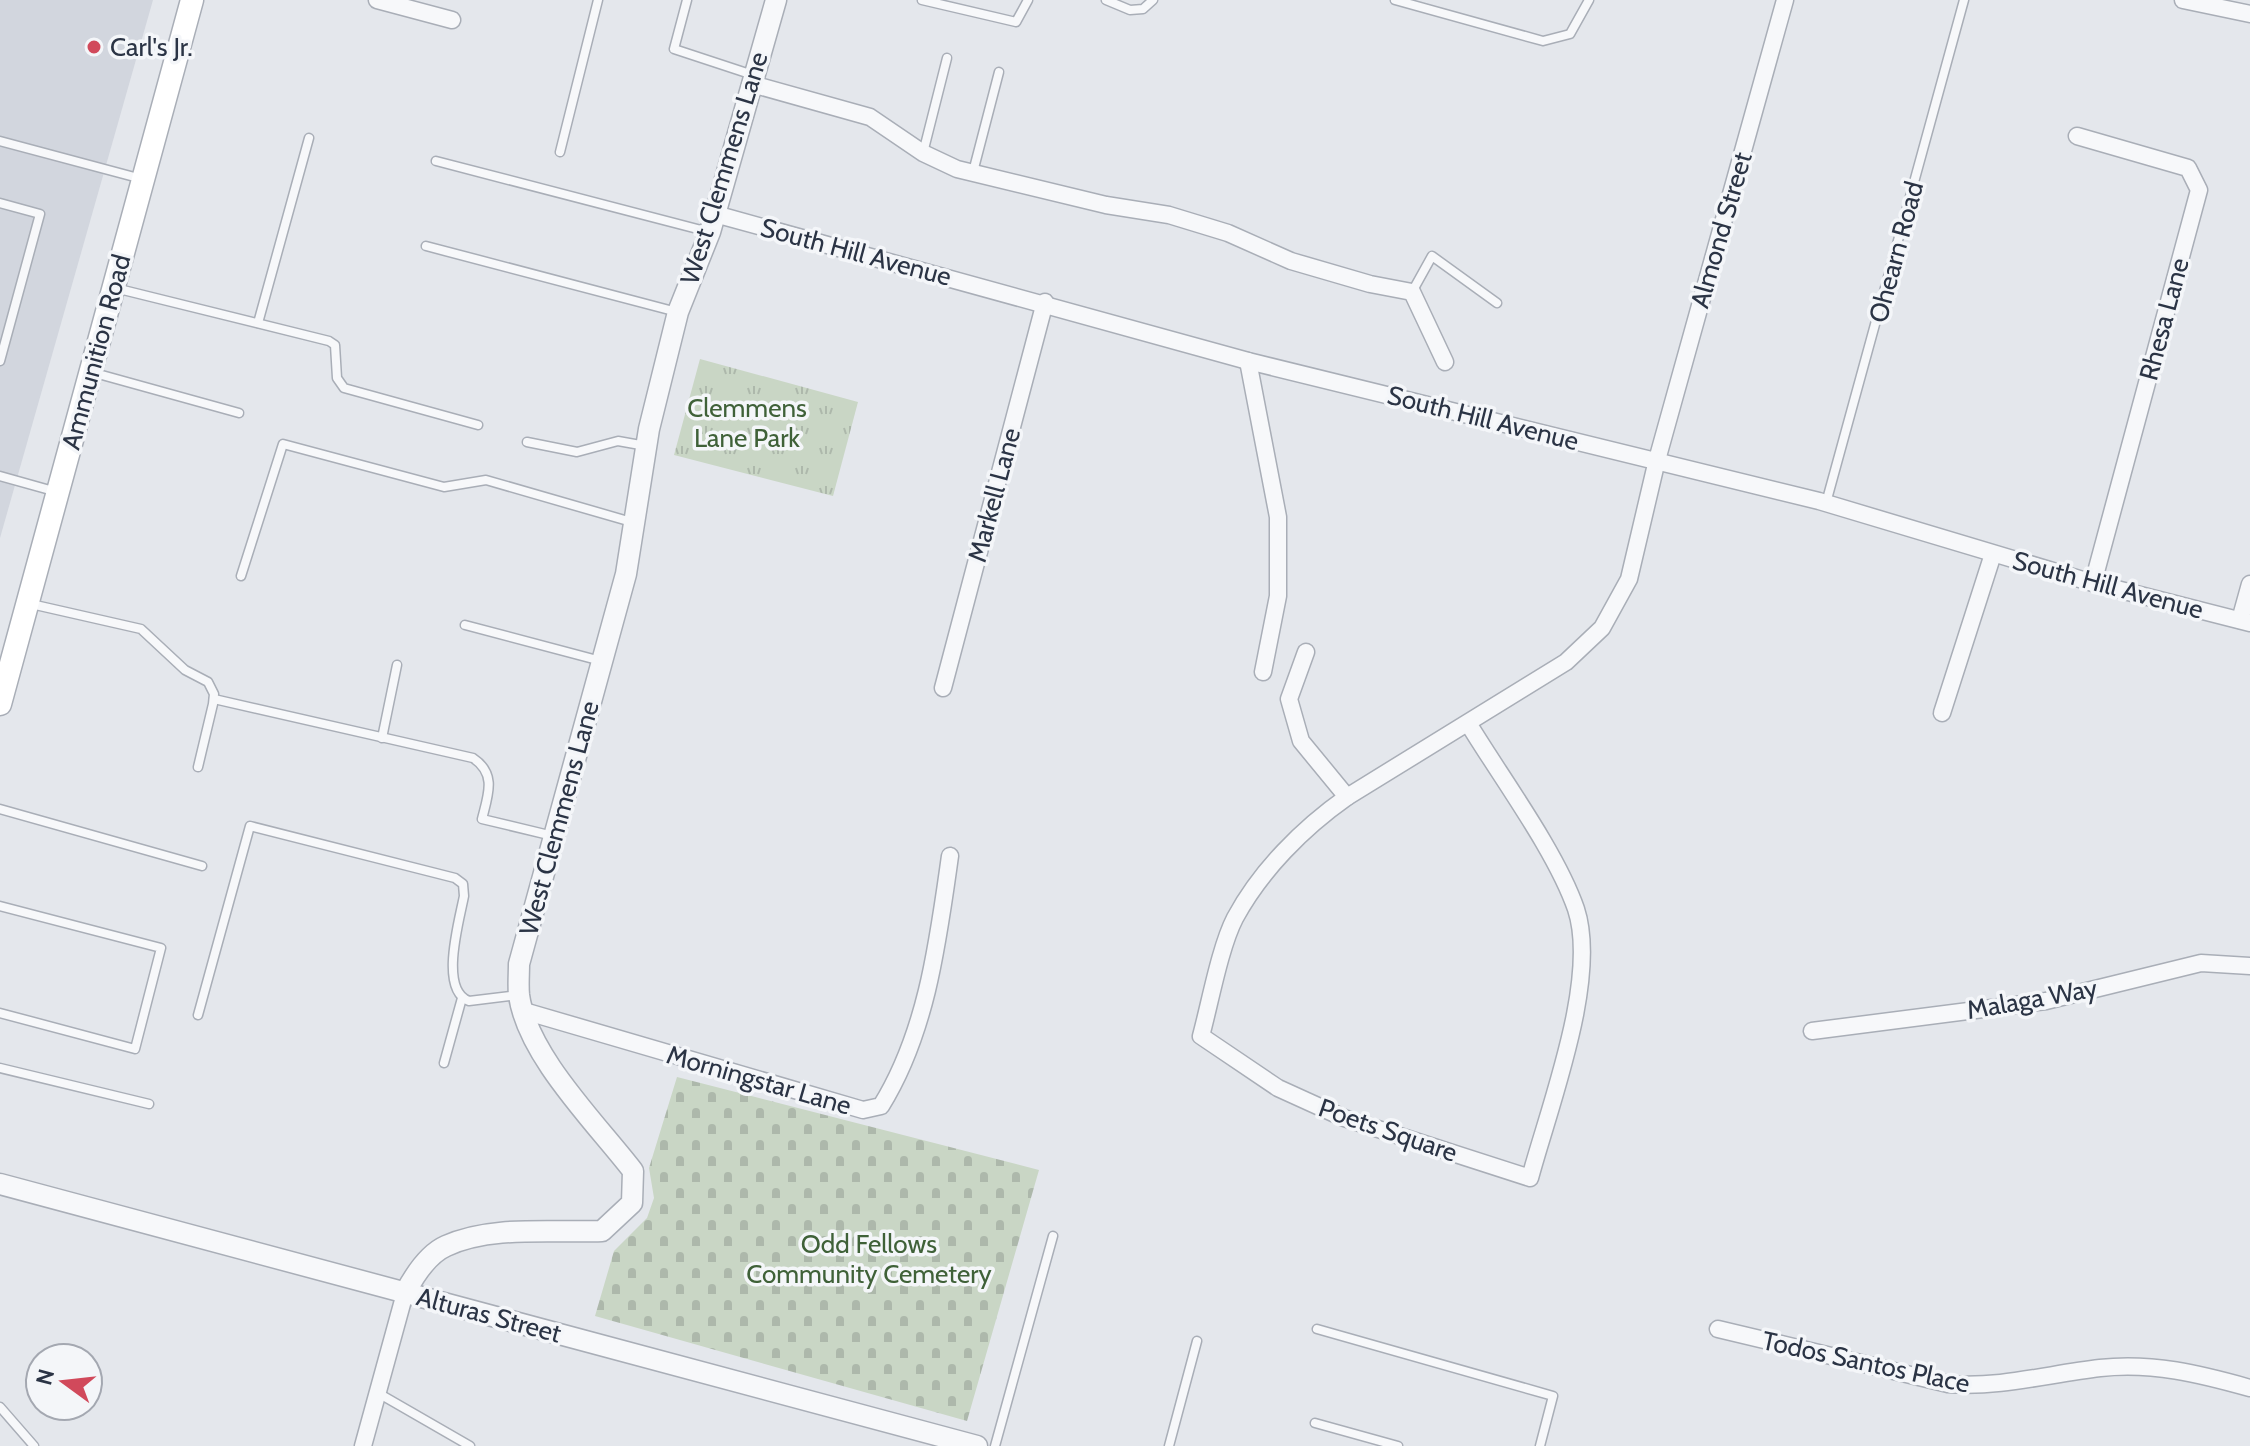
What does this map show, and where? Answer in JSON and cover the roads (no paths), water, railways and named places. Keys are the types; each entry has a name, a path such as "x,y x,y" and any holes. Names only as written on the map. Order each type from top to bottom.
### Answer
{"main road":[{"name":"Ammunition Road","path":"0,704 144,179 188,2"}],"street":[{"path":"377,0 452,20"},
{"name":"West Clemmens Lane","path":"363,1446 405,1293 415,1274 443,1247 480,1235 602,1231 632,1203 633,1171 545,1058 522,1003 519,964 602,662 636,524 646,446 678,312 712,223 776,0"},
{"name":"Almond Street","path":"1657,460 1785,0"},
{"path":"2183,0 2250,14"},
{"path":"753,80 870,117 923,153 973,172 1106,205 1169,215 1228,233 1291,261 1370,284 1412,292 1445,362"},
{"name":"Rhesa Lane","path":"2077,136 2188,168 2199,190 2093,583"},
{"name":"South Hill Avenue","path":"712,223 1045,302 1248,361 1826,503 2093,583 2245,622"},
{"name":"Markell Lane","path":"943,688 1045,302"},
{"path":"1248,361 1278,517 1278,596 1263,672"},
{"name":"Poets Square","path":"1468,723 1561,875 1576,910 1582,941 1579,996 1530,1178 1344,1118 1278,1088 1201,1036 1234,920 1264,874 1322,815 1347,797 1566,662 1602,628 1629,579 1657,460"},
{"path":"1942,713 1993,554"},
{"path":"2245,622 2250,584"},
{"path":"1306,652 1289,699 1301,741 1347,797"},
{"name":"Morningstar Lane","path":"522,1003 863,1110 881,1106 900,1076 934,964 950,856"},
{"name":"Malaga Way","path":"1812,1031 2046,1001 2201,963 2250,966"},
{"name":"Alturas Street","path":"0,1184 975,1446"},
{"name":"Todos Santos Place","path":"1718,1329 1948,1384 1982,1387 2100,1368 2176,1368 2250,1388"}],"lane":[{"path":"560,152 598,0"},
{"path":"687,0 674,49 753,80"},
{"path":"922,0 1016,22 1028,0"},
{"path":"1106,0 1130,10 1143,9 1153,0"},
{"path":"1395,0 1543,41 1570,34 1589,0"},
{"name":"Ohearn Road","path":"1826,503 1964,0"},
{"path":"923,153 947,58"},
{"path":"973,172 999,72"},
{"path":"258,323 309,138"},
{"path":"0,141 144,179"},
{"path":"436,161 712,223"},
{"path":"0,203 40,214 0,361"},
{"path":"426,246 678,312"},
{"path":"1412,292 1432,256 1497,303"},
{"path":"114,288 335,345 337,378 344,388 478,425"},
{"path":"91,372 239,413"},
{"path":"527,442 577,452 618,441 646,446"},
{"path":"241,576 283,444 444,487 486,480 636,524"},
{"path":"0,476 58,492"},
{"path":"27,604 141,629 185,670 208,682 214,699 198,767"},
{"path":"465,625 602,662"},
{"path":"382,738 397,665"},
{"path":"214,699 473,758 484,765 491,784 482,819 554,836"},
{"path":"0,809 202,866"},
{"path":"198,1015 250,826 455,878 463,884 451,979 462,998 469,1001 522,1003"},
{"path":"0,906 161,948 135,1049 0,1013"},
{"path":"444,1063 462,998"},
{"path":"0,1068 149,1104"},
{"path":"995,1446 1053,1236"},
{"path":"1317,1329 1553,1396 1540,1446"},
{"path":"1169,1446 1197,1341"},
{"path":"378,1392 470,1446"},
{"path":"0,1407 34,1446"},
{"path":"1315,1423 1398,1446"}],"place":[{"name":"Carl's Jr.","path":"94,47"}],"park label":[{"name":"Clemmens Lane Park","path":"747,423"},
{"name":"Odd Fellows Community Cemetery","path":"869,1259"}]}
